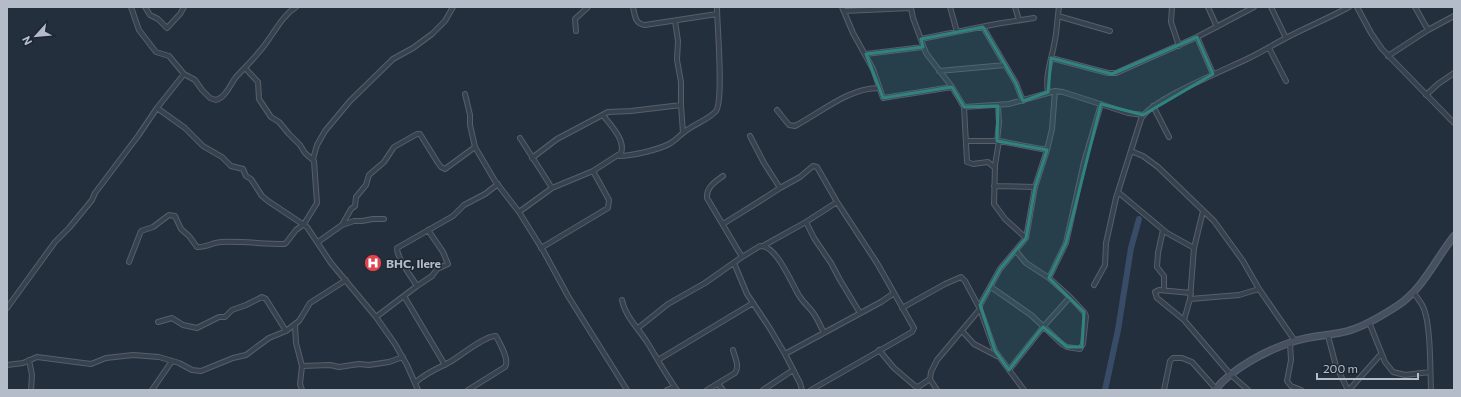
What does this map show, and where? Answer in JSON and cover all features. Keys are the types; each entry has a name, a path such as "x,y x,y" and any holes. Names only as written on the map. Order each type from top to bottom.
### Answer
{"main road":[{"path":"1216,390 1231,375 1261,356 1293,342 1352,330 1398,305 1414,293 1454,236"}],"street":[{"path":"131,7 138,28 145,39 152,45 156,53 169,56 184,74 195,80 210,98 216,100 226,93 245,68 260,52 289,13 296,7"},
{"path":"145,7 152,16 158,19 167,28 180,14 184,7"},
{"path":"129,262 141,232 153,227 169,215 174,216 181,229 189,236 195,246 198,247 216,242 286,244 298,228 304,224 317,203 315,165 313,159 317,145 325,131 350,101 393,59 413,48 432,34 445,21 453,7"},
{"path":"576,31 575,19 588,7"},
{"path":"518,212 552,188 593,171 619,156 631,156 665,146 713,114 719,106 720,84 717,7"},
{"path":"950,7 958,32"},
{"path":"1015,7 1020,20"},
{"path":"1048,92 1047,86 1049,68 1059,7"},
{"path":"1172,7 1171,22 1179,46"},
{"path":"1208,7 1217,26"},
{"path":"1051,58 1112,74 1197,38 1254,7"},
{"path":"1271,7 1286,38"},
{"path":"1094,285 1105,265 1106,243 1118,192 1143,115 1153,106 1213,74 1269,48 1349,7"},
{"path":"1356,7 1371,33 1388,56 1454,123"},
{"path":"1415,7 1428,30"},
{"path":"632,8 636,21 641,25 717,14"},
{"path":"952,87 886,98 882,96 876,76 866,54 853,33 843,9 910,8 926,53 952,87 964,107 967,160 969,163 978,164 988,162 995,168"},
{"path":"1058,16 1110,31"},
{"path":"1388,56 1428,30 1454,16"},
{"path":"921,39 1034,18"},
{"path":"675,21 678,41 677,60 681,82 683,133"},
{"path":"983,27 1016,82 1023,101"},
{"path":"1197,38 1213,74"},
{"path":"866,54 924,46"},
{"path":"1269,48 1286,81"},
{"path":"939,71 1005,65"},
{"path":"245,68 258,82 259,98 271,117 279,122 298,142 305,153 313,159"},
{"path":"1426,95 1438,84 1454,73"},
{"path":"7,308 55,242 69,228 92,200 95,193 157,108 184,74"},
{"path":"777,110 789,125 795,126 858,91 868,88 879,88"},
{"path":"937,390 930,379 931,372 937,360 980,309 982,302 1000,269 1016,252 1026,238 1035,187 1052,129 1055,91"},
{"path":"964,107 998,106 1023,101 1055,91 1143,115"},
{"path":"465,94 475,147 541,248 574,306 627,390"},
{"path":"163,100 163,112"},
{"path":"1049,278 1066,242 1084,162 1101,104"},
{"path":"532,158 557,139 611,111 631,111 681,105"},
{"path":"998,106 999,123 994,186 995,207 1005,219 1026,238"},
{"path":"1153,106 1169,137"},
{"path":"157,108 185,128 203,146 222,157 231,166 243,169 246,176 252,179 262,196 304,224 332,263 376,317 403,357 416,382 418,390"},
{"path":"603,115 621,142 622,150 619,156"},
{"path":"342,225 351,209 355,206 356,197 366,184 370,174 381,165 394,147 398,144 417,134 420,134 438,163 445,169 475,147"},
{"path":"750,136 764,163 780,188"},
{"path":"520,138 552,188"},
{"path":"966,141 998,141 1047,150"},
{"path":"1131,151 1143,156 1154,164 1214,221 1243,261 1293,342 1287,381 1291,386 1302,390"},
{"path":"723,224 764,200 815,166 819,170 837,202 877,263 913,326 912,332 811,390"},
{"path":"541,248 608,208 608,200 593,171"},
{"path":"723,176 710,187 707,195 708,200 742,257"},
{"path":"418,286 404,267 397,249 398,247 453,216 464,205 498,184"},
{"path":"994,186 1035,187"},
{"path":"1118,192 1163,230 1194,248"},
{"path":"638,328 668,304 705,283 742,257 806,222 837,202"},
{"path":"1184,320 1191,293 1194,248 1203,211"},
{"path":"318,242 342,225 354,221 362,221 373,218 384,219"},
{"path":"806,222 814,238 831,263 860,313"},
{"path":"376,317 432,276 437,270 448,264 443,252 428,230"},
{"path":"1163,230 1158,253 1157,267 1164,278 1164,290"},
{"path":"762,246 769,248 780,262 800,296 816,316 824,333"},
{"path":"991,287 1031,315 1062,344 1076,349 1082,347 1086,316 1084,312 1049,278 1034,268 1016,252"},
{"path":"734,263 747,294 785,354 802,390"},
{"path":"902,308 945,284 961,277 966,281 980,309 998,356 1024,390"},
{"path":"7,365 23,363 37,357 91,364 106,358 133,355 155,356 179,363 192,370 201,371 233,358 246,355 270,338 286,331 299,321 310,303 346,280"},
{"path":"1190,299 1239,295 1259,289"},
{"path":"1191,293 1164,290 1157,290 1155,292 1156,296 1184,320 1231,375 1248,390"},
{"path":"785,354 894,293"},
{"path":"1414,293 1422,304 1426,316 1431,390"},
{"path":"158,322 172,318 183,325 198,328 219,317 225,317 232,310 246,305 262,296 266,299 286,331"},
{"path":"404,296 445,364"},
{"path":"1009,370 1044,326 1070,297"},
{"path":"622,300 625,312 638,328 675,388 667,390"},
{"path":"658,360 753,303"},
{"path":"1369,322 1381,354 1389,368 1398,374 1405,375 1430,372"},
{"path":"295,325 296,343 302,366 300,384 302,390"},
{"path":"962,331 974,344 998,356"},
{"path":"416,382 430,371 445,364 483,341 496,336 507,360 507,365 468,390"},
{"path":"1328,336 1336,366 1348,390 1381,354"},
{"path":"707,390 738,370 733,350"},
{"path":"879,350 894,368 915,386 918,387 930,379"},
{"path":"302,366 330,365 339,368 359,364 370,365 389,362 403,357"},
{"path":"1164,390 1170,361 1173,358 1182,358 1192,362 1216,390"},
{"path":"29,360 32,375 30,390"},
{"path":"152,390 172,361"},
{"path":"763,390 770,388 793,370"},
{"path":"718,384 723,390"}],"highlighted area":[{"path":"983,27 1016,83 1023,101 1048,92 1051,58 1112,74 1197,37 1213,74 1143,115 1101,104 1066,243 1049,278 1084,312 1082,347 1067,347 1043,327 1009,370 995,351 980,305 1000,269 1026,238 1035,187 1047,150 997,141 998,106 964,107 952,87 883,98 866,54 923,47 921,39"}],"waterway":[{"path":"1105,390 1118,330 1131,248 1139,219"}],"place":[{"name":"BHC, Ilere","path":"373,263"}]}
